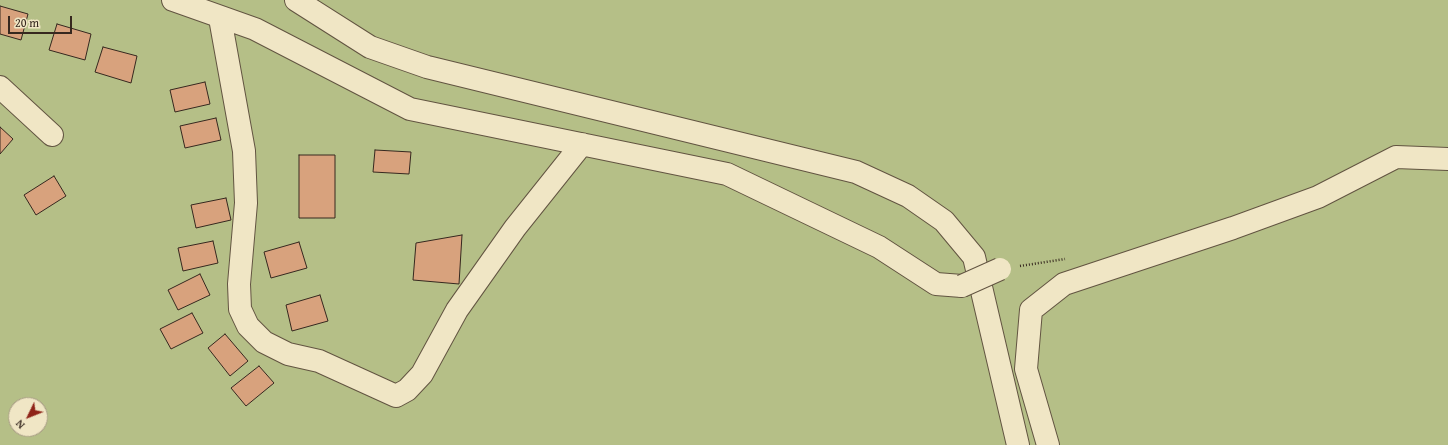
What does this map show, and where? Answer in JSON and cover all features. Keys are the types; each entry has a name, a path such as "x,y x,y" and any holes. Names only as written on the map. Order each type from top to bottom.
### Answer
{"street":[{"path":"172,0 220,18 255,28 410,109 727,174 879,247 936,284 962,286 1000,270"},
{"path":"296,0 370,47 427,67 856,172 908,196 944,221 974,257 1018,445"},
{"path":"220,18 244,151 246,203 239,284 240,309 248,326 264,342 288,354 319,361 396,396 407,390 422,374 457,310 515,228 582,144"},
{"path":"0,87 52,135"},
{"path":"1048,445 1026,369 1031,310 1064,284 1233,228 1318,197 1396,157 1448,159"}],"path":[{"path":"1000,270 1065,259 1059,263"}],"green space":[{"path":"0,0 1448,0 1448,445 0,445"}],"building":[{"path":"0,6 28,14 21,40 0,34"},
{"path":"57,24 91,34 85,60 49,50"},
{"path":"103,47 137,56 131,83 95,72"},
{"path":"205,82 210,104 175,112 170,90"},
{"path":"216,118 221,140 185,148 180,126"},
{"path":"0,127 13,139 0,154"},
{"path":"375,150 411,152 409,174 373,172"},
{"path":"299,155 335,155 335,218 299,218"},
{"path":"54,176 66,196 36,215 24,195"},
{"path":"226,198 231,220 196,228 191,205"},
{"path":"462,235 459,284 413,280 416,243"},
{"path":"213,241 218,263 183,271 178,248"},
{"path":"299,242 307,268 271,278 264,252"},
{"path":"200,274 210,295 178,310 168,290"},
{"path":"320,295 328,321 292,331 286,305"},
{"path":"192,313 203,333 171,349 160,329"},
{"path":"225,334 248,361 230,376 208,348"},
{"path":"259,366 274,383 246,406 231,388"}]}
